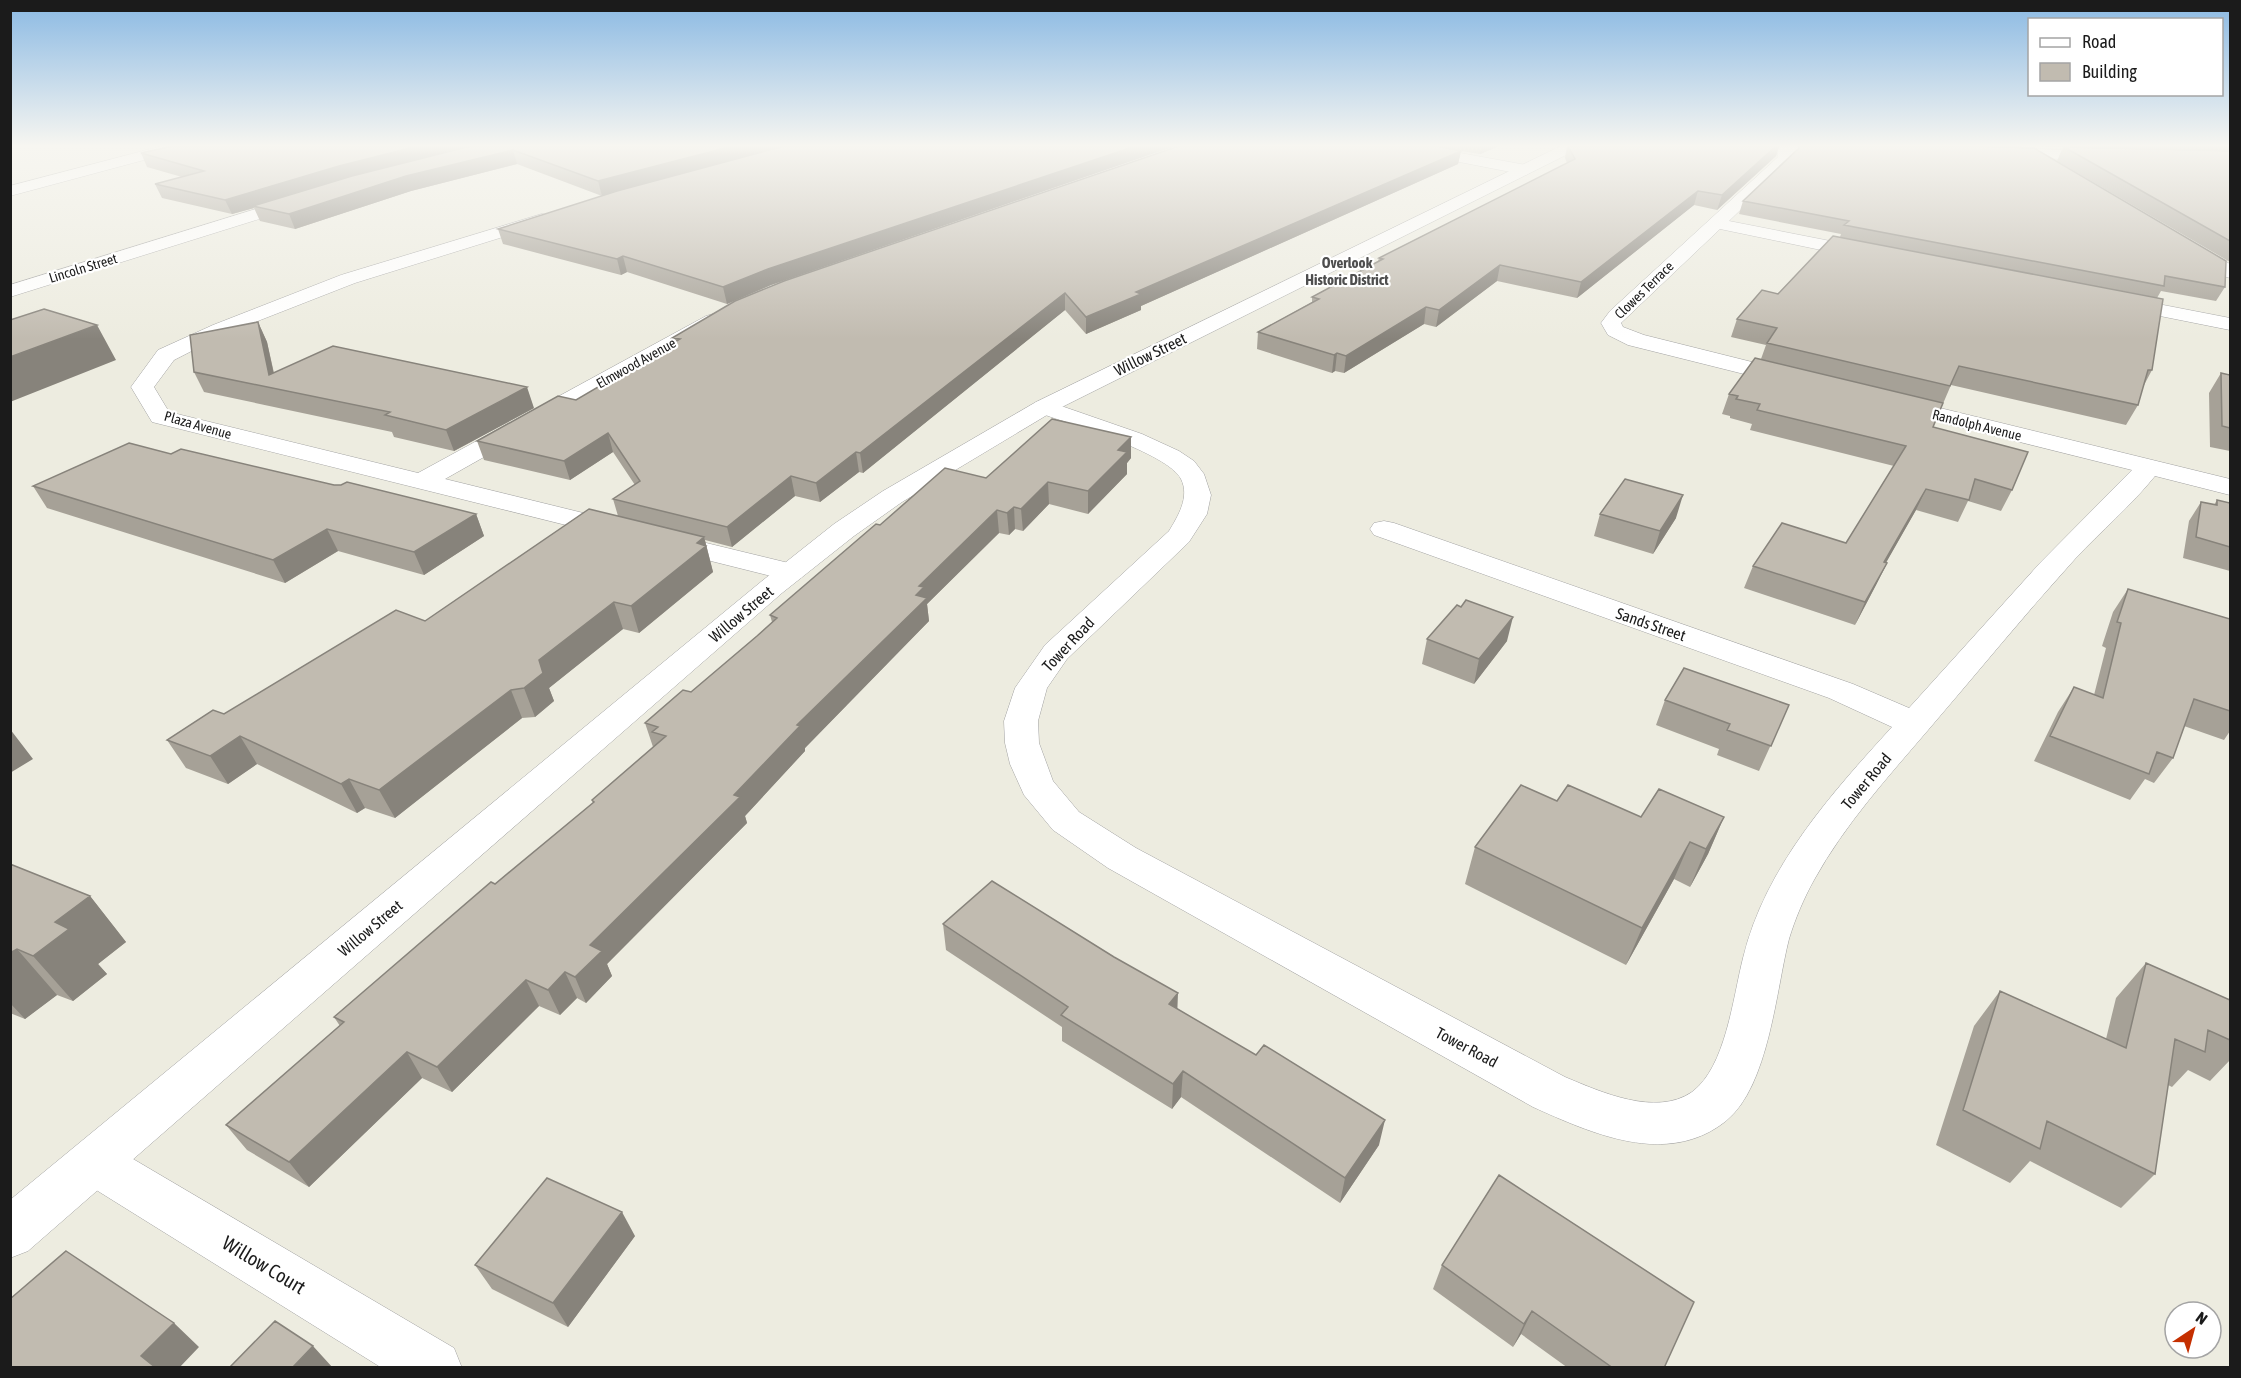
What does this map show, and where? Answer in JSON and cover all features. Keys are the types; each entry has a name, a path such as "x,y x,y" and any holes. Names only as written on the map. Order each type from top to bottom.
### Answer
{"street":[{"name":"Lincoln Street","path":"10,291 268,210"},
{"name":"Willow Street","path":"10,1233 791,572 845,529 979,443 1044,407 1444,210"},
{"name":"Clowes Terrace","path":"1728,210 1613,319 1612,327 1620,334 1649,344 1812,384"},
{"name":"Plaza Avenue","path":"558,215 489,234 348,279 220,329 166,355 142,387 160,417 791,572"},
{"path":"1714,223 1890,258"},
{"path":"2173,237 2230,272"},
{"path":"2102,299 2230,324"},
{"name":"Elmwood Avenue","path":"423,481 729,313"},
{"name":"Randolph Avenue","path":"1870,398 2230,487"},
{"name":"Tower Road","path":"1044,407 1145,443 1175,457 1189,470 1197,492 1194,513 1179,536 1056,652 1031,688 1021,721 1022,743 1032,775 1050,803 1066,821 1122,858 1549,1092 1618,1118 1666,1123 1698,1114 1711,1105 1723,1092 1732,1076 1742,1049 1770,934 1785,898 1820,838 1915,724 2066,552 2137,482 2149,467"},
{"name":"Sands Street","path":"1384,530 1841,691 1915,724"},
{"name":"Willow Court","path":"94,1162 434,1368"}],"building":[{"path":"272,210 300,210 289,214"},
{"path":"557,210 944,210 768,269 723,287 623,256 617,259 498,229"},
{"path":"991,210 1324,210 1136,292 1141,294 1086,317 1065,293 860,453 856,452 816,483 791,476 727,527 613,499 640,481 608,433 564,461 477,441 558,396 576,400 680,339 672,338 735,301 784,281"},
{"path":"1473,210 1673,210 1581,282 1500,265 1439,310 1426,307 1346,356 1337,353 1334,355 1258,332 1319,299 1312,297 1383,259 1379,258"},
{"path":"1792,210 2140,210 2226,261 2225,287 2165,276 2164,286 1844,225 1849,221"},
{"path":"2176,210 2230,210 2230,241"},
{"path":"1833,236 2163,299 2152,370 2148,370 2138,405 1959,366 1950,386 1767,343 1777,328 1737,319 1762,290 1778,294"},
{"path":"44,309 97,325 10,357 10,320"},
{"path":"258,322 269,375 333,346 527,387 446,430 385,415 390,412 194,372 190,335"},
{"path":"1755,358 1943,403 1933,427 2028,452 2012,490 1975,479 1969,500 1926,489 1884,562 1887,563 1865,602 1753,566 1782,523 1846,543 1906,446 1757,410 1760,404 1736,399 1738,396 1729,394"},
{"path":"2221,373 2230,375 2230,428 2222,426"},
{"path":"1052,419 1131,437 1118,450 1127,452 1088,491 1048,482 1021,509 1014,507 1007,513 997,510 919,586 924,587 916,595 927,598 797,725 800,726 734,795 740,797 590,945 602,951 575,977 565,972 548,990 526,980 437,1067 407,1052 289,1162 226,1125 344,1022 334,1017 491,882 495,884 594,802 592,800 666,736 652,732 658,727 645,723 683,690 691,692 757,636 777,618 770,615 876,524 880,525 945,468 986,478"},
{"path":"129,443 171,454 181,449 334,485 347,482 476,514 414,552 327,529 273,560 33,486"},
{"path":"1625,479 1683,495 1660,531 1600,514"},
{"path":"2217,500 2230,503 2230,547 2196,537 2201,502 2217,505"},
{"path":"589,509 704,537 697,543 706,546 631,606 614,602 539,660 543,673 524,688 511,690 379,790 349,779 341,784 240,736 210,756 167,740 213,710 224,714 396,610 425,621"},
{"path":"2128,589 2230,619 2230,711 2194,699 2173,758 2157,752 2149,774 2050,736 2074,687 2103,698 2121,623 2117,622"},
{"path":"1466,600 1513,617 1479,659 1427,639 1457,605 1461,607"},
{"path":"1684,668 1789,705 1771,746 1727,730 1730,724 1665,700"},
{"path":"1521,785 1557,801 1568,785 1641,817 1659,789 1724,817 1706,849 1690,842 1642,928 1475,847"},
{"path":"10,864 90,896 55,922 69,929 33,956 17,949 10,953"},
{"path":"992,881 1114,957 1178,993 1169,1004 1256,1055 1264,1045 1385,1120 1345,1178 1183,1071 1173,1084 1061,1015 1068,1007 943,924"},
{"path":"2146,963 2230,1000 2230,1040 2208,1030 2205,1052 2175,1039 2155,1174 2047,1121 2040,1149 1963,1110 2000,991 2126,1048"},
{"path":"1499,1175 1694,1302 1664,1368 1613,1368 1532,1311 1524,1324 1442,1265"},
{"path":"547,1178 622,1212 553,1303 475,1265"},
{"path":"66,1251 174,1323 141,1356 156,1368 10,1368 10,1299"},
{"path":"275,1321 313,1346 292,1368 229,1368"}],"district":[{"name":"Overlook Historic District","path":"1347,272"}]}
